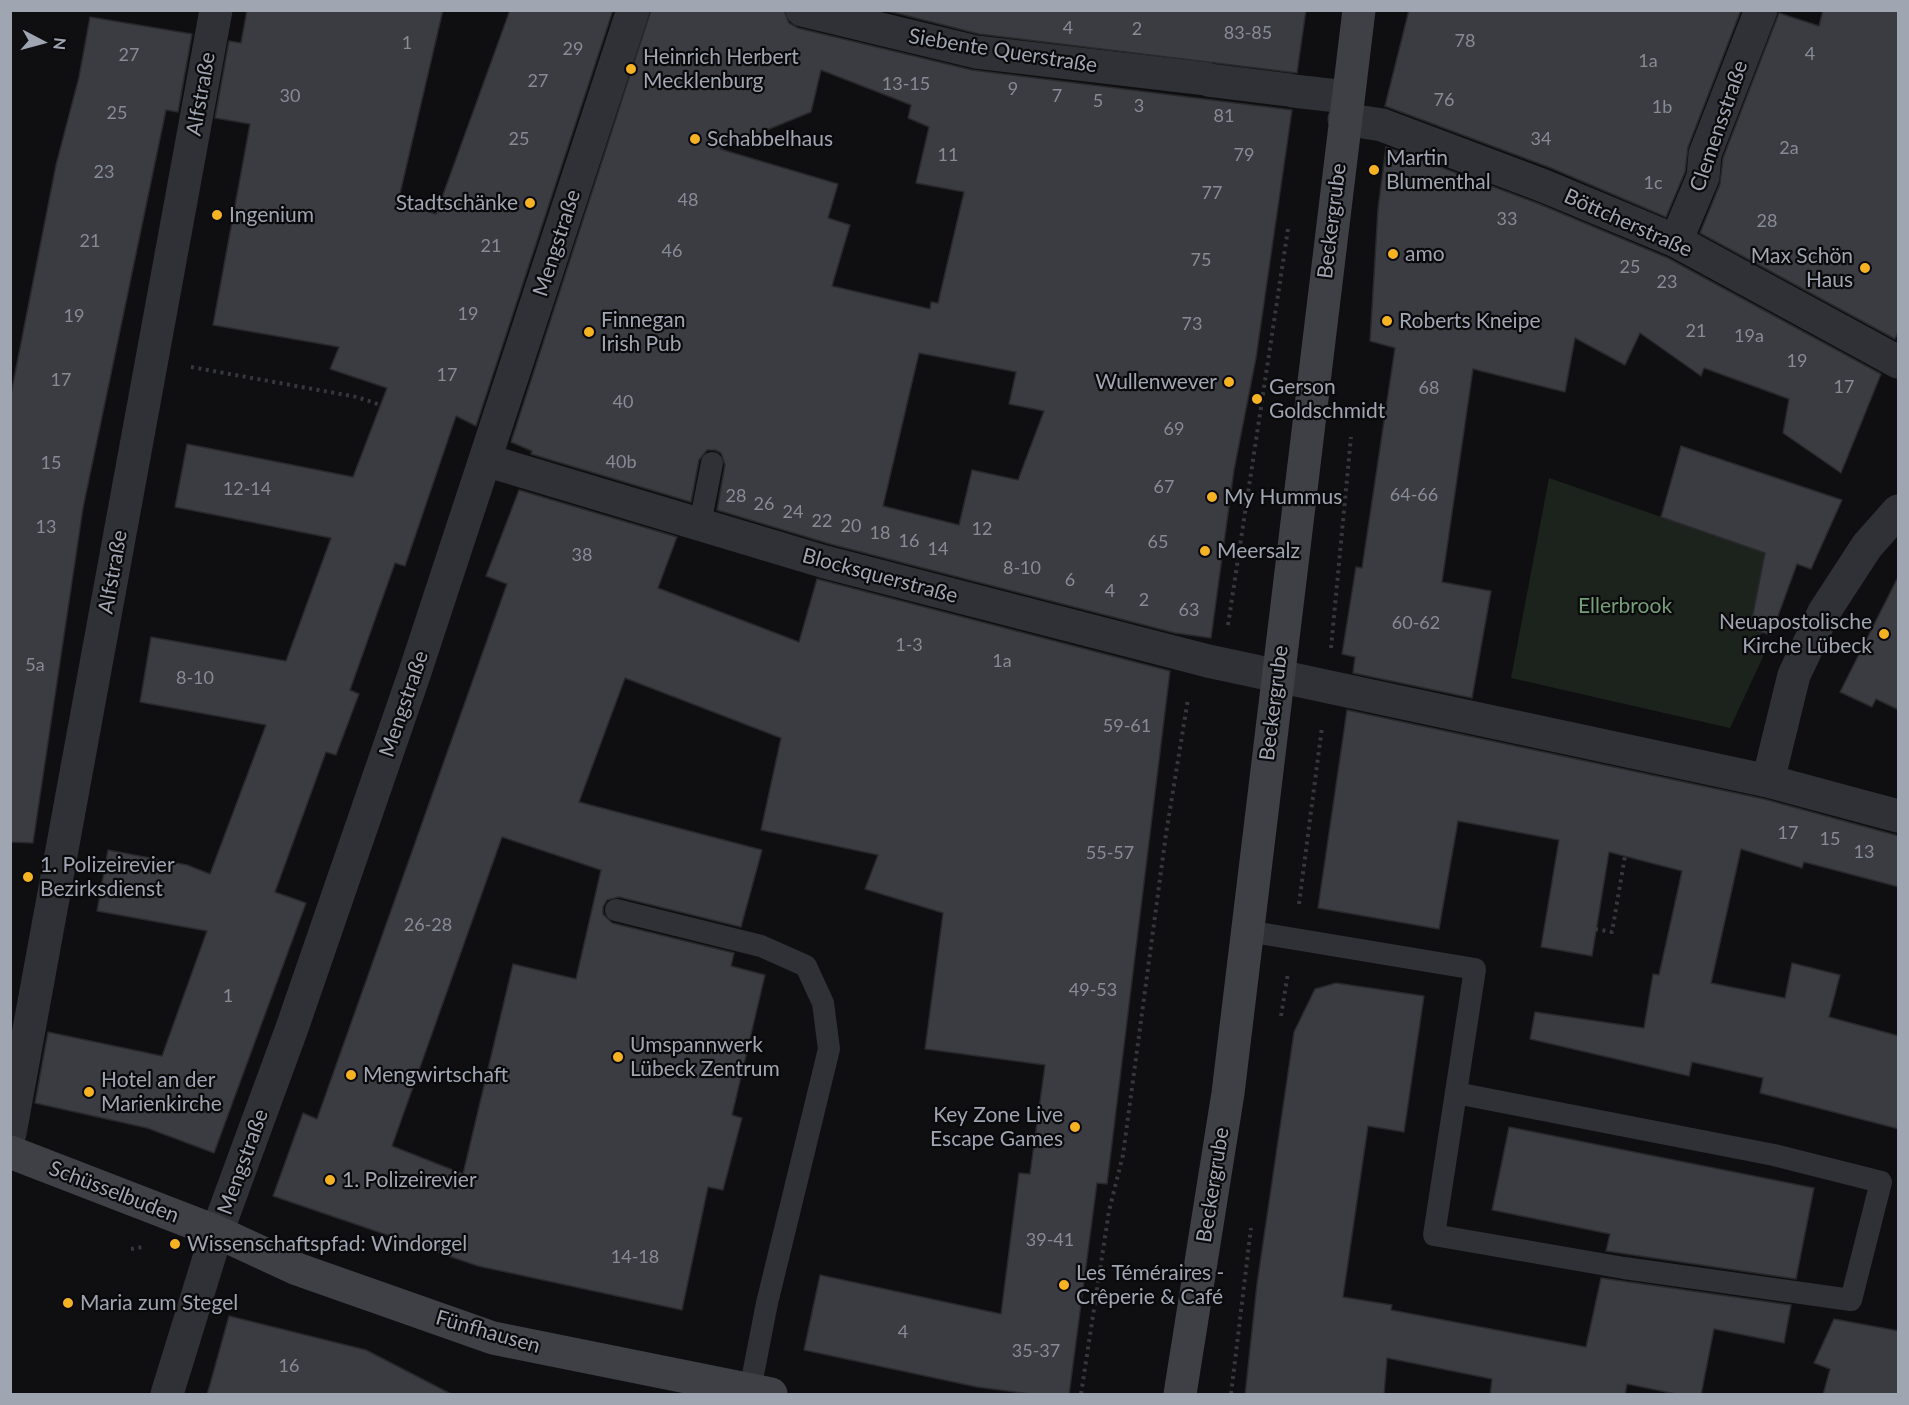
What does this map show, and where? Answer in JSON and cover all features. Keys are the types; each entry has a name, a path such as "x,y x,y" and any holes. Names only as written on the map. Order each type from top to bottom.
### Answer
{"street":[{"name":"Alfstraße","path":"10,1133 216,10"},
{"name":"Mengstraße","path":"167,1395 217,1232 292,1028 485,460 633,10"},
{"name":"Siebente Querstraße","path":"802,10 976,52 1291,90 1346,108"},
{"name":"Beckergrube","path":"1180,1395 1228,1093 1359,10"},
{"name":"Clemensstraße","path":"1676,241 1703,177 1705,154 1761,10"},
{"name":"Böttcherstraße","path":"1346,108 1382,125 1544,186 1676,241 1899,362"},
{"name":"Blocksquerstraße","path":"485,460 825,562 1208,661 1278,676"},
{"path":"1768,781 1794,675 1824,612 1867,546 1899,511"},
{"path":"1278,676 1768,781 1899,816"},
{"name":"Schüsselbuden","path":"10,1152 217,1232"},
{"name":"Fünfhausen","path":"217,1232 297,1269 493,1338 761,1392"}],"lane":[{"path":"700,524 712,463"},
{"path":"616,910 762,945 806,966 823,1003 829,1049 767,1303 761,1392"},
{"path":"1247,931 1475,969 1434,1235 1624,1268 1851,1300 1881,1182 1774,1155 1456,1093"}],"path":[{"path":"152,361 317,389 380,405"},
{"path":"1595,929 1612,932 1625,856"}],"green space":[{"name":"Ellerbrook","path":"1549,478 1765,553 1789,585 1758,640 1768,646 1730,728 1511,678"}],"building":[{"path":"247,10 443,10 398,202 436,214 510,10 613,10 476,426 456,416 405,566 395,563 350,690 359,694 336,755 326,752 275,892 306,903 214,1153 147,1128 35,1103 48,1032 162,1056 207,931 97,911 108,850 187,865 210,874 266,725 140,702 151,637 286,661 331,538 175,507 187,444 353,477 387,388 330,369 339,347 213,325 250,124 215,118 229,41 241,43"},
{"path":"651,10 784,10 789,23 798,28 972,70 1292,110 1256,358 1234,470 1211,638 1175,633 830,544 717,510 725,465 721,453 715,450 707,450 699,460 691,502 531,454 532,451 511,442","holes":["821,70 911,105 908,118 929,127 916,183 964,192 938,303 931,302 930,309 832,286 850,225 828,218 838,184 720,149 811,112","919,353 1016,372 1009,404 1044,411 1018,480 972,470 959,525 883,506"]},
{"path":"884,10 1306,10 1297,73 979,34"},
{"path":"1409,10 1741,10 1688,147 1685,172 1666,217 1551,168 1385,106"},
{"path":"1823,10 1899,10 1899,330 1895,339 1700,233 1720,184 1723,158 1779,13 1819,26"},
{"path":"90,17 192,34 178,112 166,110 83,508 33,843 10,842 10,399 56,165 79,77"},
{"path":"1386,147 1537,203 1668,258 1881,374 1841,473 1783,433 1789,399 1704,368 1701,376 1640,333 1625,365 1575,338 1565,392 1473,369 1442,582 1491,591 1472,698 1353,673 1355,657 1342,654 1356,567 1362,568 1395,348 1370,341 1378,209"},
{"path":"1681,446 1842,500 1811,569 1797,564 1771,635 1750,629 1765,553 1661,517"},
{"path":"519,490 677,537 658,588 799,642 817,579 1170,671 1107,1184 1097,1183 1069,1395 1038,1395 977,1387 804,1350 820,1275 1001,1314 1019,1173 1030,1174 1045,1065 925,1049 943,913 865,889 878,855 761,830 781,738 625,678 579,802 762,850 741,927 619,897 607,900 603,907 603,914 612,923 734,953 731,966 765,975 732,1115 742,1118 723,1190 708,1187 682,1310 478,1266 273,1196 303,1113 317,1119 507,584 486,576","holes":["502,837 601,870 576,979 513,964 463,1174 392,1146"]},
{"name":"Neuapostolische Kirche Lübeck","path":"1899,575 1899,710 1876,699 1872,707 1840,692"},
{"path":"1347,710 1764,799 1899,836 1899,887 1804,862 1802,868 1741,849 1711,983 1785,998 1792,963 1840,975 1829,1017 1899,1036 1899,1129 1760,1093 1763,1078 1692,1062 1689,1076 1530,1039 1535,1012 1644,1028 1653,974 1659,975 1682,871 1609,852 1592,956 1541,947 1559,840 1458,821 1439,929 1318,908"},
{"path":"1336,983 1424,996 1404,1132 1368,1126 1343,1297 1392,1305 1391,1310 1586,1347 1601,1278 1791,1305 1784,1343 1714,1329 1701,1395 1681,1395 1627,1384 1625,1395 1490,1395 1492,1379 1387,1358 1384,1395 1245,1395 1257,1284 1294,1032 1315,989"},
{"path":"1509,1127 1814,1188 1796,1279 1606,1251 1610,1234 1492,1210"},
{"path":"229,1316 366,1350 453,1395 207,1395"},
{"path":"1834,1319 1899,1331 1899,1395 1823,1395 1830,1369 1814,1363"}],"place":[{"name":"Heinrich Herbert Mecklenburg","path":"631,69"},
{"name":"Schabbelhaus","path":"695,139"},
{"name":"Martin Blumenthal","path":"1374,170"},
{"name":"Stadtschänke","path":"530,203"},
{"name":"Ingenium","path":"217,215"},
{"name":"amo","path":"1393,254"},
{"name":"Max Schön Haus","path":"1865,268"},
{"name":"Roberts Kneipe","path":"1387,321"},
{"name":"Finnegan Irish Pub","path":"589,332"},
{"name":"Wullenwever","path":"1229,382"},
{"name":"Gerson Goldschmidt","path":"1257,399"},
{"name":"My Hummus","path":"1212,497"},
{"name":"Meersalz","path":"1205,551"},
{"name":"Neuapostolische Kirche Lübeck","path":"1884,634"},
{"name":"1. Polizeirevier Bezirksdienst","path":"28,877"},
{"name":"Umspannwerk Lübeck Zentrum","path":"618,1057"},
{"name":"Mengwirtschaft","path":"351,1075"},
{"name":"Hotel an der Marienkirche","path":"89,1092"},
{"name":"Key Zone Live Escape Games","path":"1075,1127"},
{"name":"1. Polizeirevier","path":"330,1180"},
{"name":"Wissenschaftspfad: Windorgel","path":"175,1244"},
{"name":"Les Téméraires - Crêperie & Café","path":"1064,1285"},
{"name":"Maria zum Stegel","path":"68,1303"}]}
